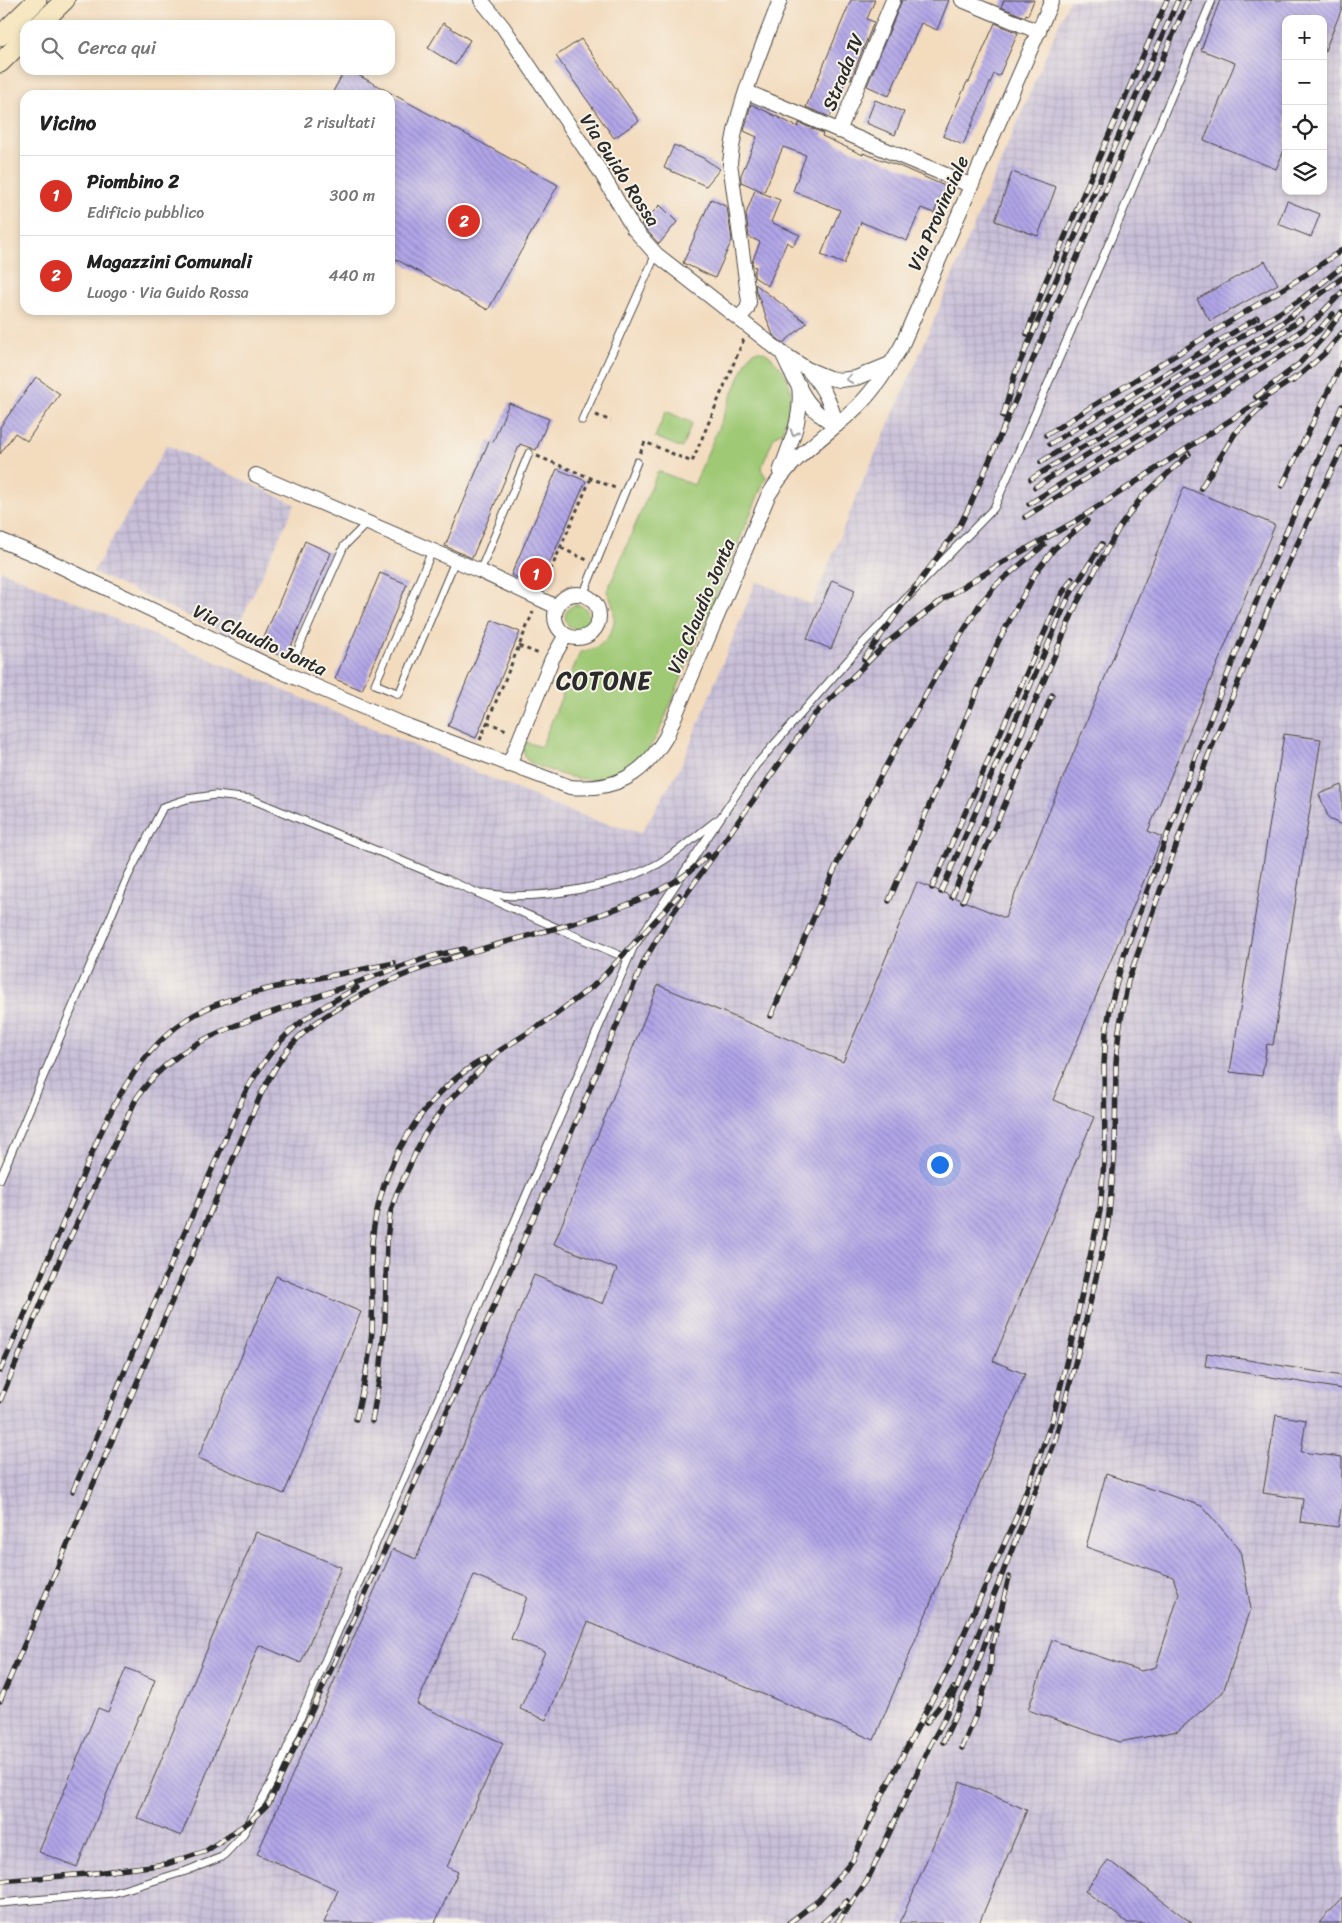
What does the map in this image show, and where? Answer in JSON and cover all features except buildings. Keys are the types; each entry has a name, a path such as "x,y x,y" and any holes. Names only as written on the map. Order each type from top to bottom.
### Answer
{"main road":[{"path":"0,36 37,0"},
{"path":"44,20 65,0"},
{"path":"0,63 20,43"}],"street":[{"name":"Via Guido Rossa","path":"481,0 504,27 600,171 633,228 656,254 781,352 807,369 829,378 840,380 873,373 891,364"},
{"path":"739,318 747,309 749,302 730,163 732,144 747,92 780,0"},
{"name":"Strada IV","path":"839,131 894,0"},
{"path":"962,0 1039,32"},
{"name":"Via Provinciale","path":"836,425 875,388 901,346 1052,0"},
{"path":"747,92 970,186"},
{"name":"Via Guido Rossa","path":"781,352 814,412 836,425"},
{"name":"Via Guido Rossa","path":"807,369 818,381 829,399 836,425"},
{"name":"Via Guido Rossa","path":"778,480 799,419 801,401 799,385"},
{"name":"Via Claudio Jonta","path":"0,540 51,562 278,670 397,722 554,782 586,789 603,787 633,775 646,765 657,752 666,737 768,496 793,462 836,425"},
{"path":"256,475 480,571 557,607"},
{"path":"583,595 591,599 596,605 599,613 598,621 595,629 589,635 582,638 573,638 560,630 556,623 555,615 561,601 568,596 583,595"},
{"path":"509,765 552,659 566,635"}],"lane":[{"path":"0,1903 113,1893 186,1871 222,1857 242,1836 277,1772 633,948 756,766 864,642 994,508 1212,0"},
{"path":"582,420 656,254"},
{"path":"480,571 530,453"},
{"path":"583,595 637,462"},
{"path":"295,656 344,546 367,523"},
{"path":"432,551 375,684 399,694 455,561"},
{"path":"0,1179 128,876 163,808 187,799 215,795 250,799 471,890 628,959"},
{"path":"471,890 500,896 554,894 621,880 664,860 722,816"}],"path":[{"path":"637,462 645,442 692,462 746,335"},
{"path":"586,411 611,421"},
{"path":"530,453 624,492"},
{"path":"475,752 591,478"},
{"path":"560,548 595,563"},
{"path":"519,646 552,659"},
{"path":"488,722 521,736"}],"shaded area":[{"path":"1069,0 1342,0 1342,1923 0,1923 0,570 554,805 595,820 641,833 681,766 756,581 812,605 860,488 912,372"},
{"path":"167,445 295,504 233,637 93,572"}],"green space":[{"path":"755,351 763,352 770,356 787,378 790,387 788,412 782,432 774,437 761,469 766,477 658,734 646,752 631,767 608,777 589,779 569,777 532,763 524,755 526,742 541,747 580,652 600,645 612,631 614,612 607,592 658,471 694,485 746,362"},
{"path":"666,411 692,423 682,448 655,437"},
{"path":"577,605 582,606 588,612 588,622 582,628 577,629 572,628 566,622 565,617 566,612 572,606"}],"railway":[{"path":"1027,334 1045,283 1167,0"},
{"path":"1003,416 1015,374 1178,0"},
{"path":"864,659 959,527 971,503 1188,0"},
{"path":"1046,435 1307,274 1342,250"},
{"path":"1041,462 1303,298 1342,267"},
{"path":"1031,479 1279,325 1342,278"},
{"path":"1029,504 1289,340 1317,318 1342,292"},
{"path":"1256,397 1299,364 1321,340 1342,312"},
{"path":"1025,517 1300,344 1319,330 1333,314"},
{"path":"1050,444 1257,318"},
{"path":"1035,487 1271,340 1301,319"},
{"path":"1293,381 1324,354 1342,333"},
{"path":"1282,486 1342,363"},
{"path":"0,1881 87,1874 167,1864 206,1851 250,1821 269,1803 340,1650 566,1145 644,961 670,917 814,715 888,642 942,600 1005,561 1076,521 1298,376"},
{"path":"1201,488 1236,432 1264,405"},
{"path":"789,1923 819,1900 853,1860 877,1805 948,1669 1016,1518 1045,1441 1052,1421 1073,1335 1100,1211 1105,1150 1104,1064 1106,1032 1111,1004 1124,955 1196,755 1262,587 1342,406"},
{"path":"837,1923 867,1881 929,1747 945,1718 1054,1444 1106,1235 1115,1149 1116,1063 1119,1030 1128,981 1207,759 1275,592 1342,448"},
{"path":"952,897 1077,603 1119,528 1141,498 1189,454"},
{"path":"889,901 998,642 1036,572 1054,549 1087,521"},
{"path":"941,892 1069,596 1102,544"},
{"path":"771,1016 839,859 881,775 937,674 980,604 997,584 1044,545"},
{"path":"932,888 1061,595 1072,579"},
{"path":"963,901 1052,695"},
{"path":"0,1701 261,1094 277,1065 292,1044 326,1016 364,993 385,983 452,958 582,921 622,907 679,879 708,855"},
{"path":"372,1421 380,1375 385,1321 387,1240 390,1214 396,1195 423,1137 446,1104 499,1051 550,1019 598,982 679,895"},
{"path":"0,1401 60,1259 136,1099 152,1078 191,1047 235,1026 433,956 464,949"},
{"path":"0,1371 101,1132 128,1081 145,1058 164,1038 195,1014 236,998 283,985 394,963"},
{"path":"73,1491 245,1093 256,1073 291,1030 320,1009 357,988"},
{"path":"356,1419 367,1370 371,1341 372,1242 383,1188 407,1136 423,1113 441,1092 462,1073 486,1058"},
{"path":"962,1748 976,1715 990,1671 992,1648 1009,1577"},
{"path":"943,1742 973,1677 991,1627"},
{"path":"926,1723 954,1688"},
{"path":"823,1923 847,1901"}],"place":[{"name":"Magazzini Comunali","path":"464,221"},
{"name":"Piombino 2","path":"536,574"}],"district":[{"name":"COTONE","path":"604,681"}]}
